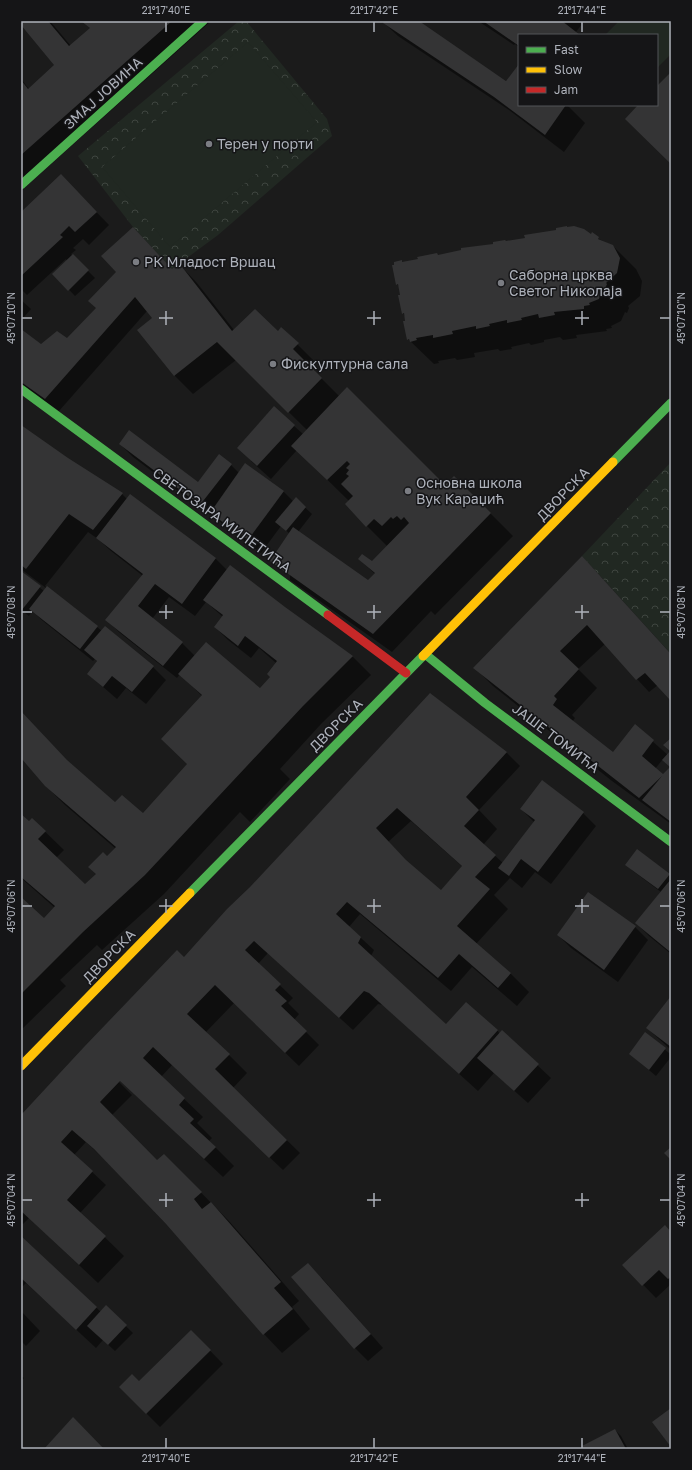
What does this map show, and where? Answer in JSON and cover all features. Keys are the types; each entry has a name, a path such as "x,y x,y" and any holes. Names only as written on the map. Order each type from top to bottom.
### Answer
{"street":[{"name":"ЗМАЈ ЈОВИНА","path":"21,185 203,21"},
{"name":"СВЕТОЗАРА МИЛЕТИЋА","path":"21,389 406,673"},
{"name":"ДВОРСКА","path":"21,1066 671,403"},
{"name":"ЈАШЕ ТОМИЋА","path":"425,654 447,673 671,842"}],"green space":[{"name":"Терен у порти","path":"239,21 246,21 327,119 332,136 218,235 172,269 133,227 78,156"},
{"path":"619,21 671,21 671,54 658,67 658,34 606,34"},
{"name":"Терен у порти","path":"248,42 317,122 170,247 102,167"},
{"path":"671,462 671,654 582,556"}],"building":[{"path":"21,21 48,21 69,46 90,28 81,21 172,21 21,155 21,80 28,89 54,65 21,25"},
{"path":"384,21 419,21 506,81 518,65 518,106 565,106 545,135 494,97 383,23"},
{"path":"483,21 562,21 579,34 518,34 518,45"},
{"path":"671,72 671,164 625,119 637,106 658,106 658,85"},
{"path":"61,174 97,212 75,232 69,226 60,235 63,237 21,276 21,212"},
{"name":"Саборна црква Светог Николаја","path":"574,226 584,229 591,234 592,232 599,237 598,239 613,245 620,258 617,273 606,283 607,284 604,291 602,290 599,299 589,303 590,305 584,306 584,309 554,312 555,315 539,318 538,314 521,318 522,320 507,323 507,320 476,329 476,326 452,331 453,334 433,338 433,335 416,338 417,340 410,342 409,339 407,340 403,321 405,321 404,313 402,314 398,295 400,295 398,284 396,285 392,265 394,265 394,262 418,259 417,257 437,253 438,255 461,250 461,248 493,244 493,242 525,238 524,235 556,230 556,228"},
{"path":"133,227 172,269 179,263 232,331 255,309 278,331 281,327 299,343 293,349 322,378 288,413 217,342 174,376 137,330 152,318 135,297 45,399 21,382 21,329 41,344 57,331 67,338 96,308 88,301 116,272 101,256"},
{"path":"73,254 89,270 68,291 52,274"},
{"name":"Основна школа Вук Караџић","path":"347,387 445,485 454,476 491,513 373,634 270,561 293,527 368,580 375,573 358,559 362,554 372,561 409,523 404,517 401,520 397,516 393,519 391,517 382,526 374,519 366,527 345,504 353,496 341,484 349,476 346,474 349,470 346,468 350,464 347,461 327,480 291,446"},
{"path":"274,406 295,425 257,466 237,448"},
{"path":"21,425 68,458 123,493 93,530 69,514 26,569 21,565"},
{"path":"129,430 198,482 219,454 232,464 200,505 119,444"},
{"path":"245,463 284,491 248,540 210,513"},
{"path":"130,494 216,558 182,604 155,584 138,606 183,642 163,666 105,620 143,574 96,538"},
{"path":"296,497 306,507 286,531 275,522"},
{"path":"582,556 671,654 671,701 645,673 636,680 587,625 560,651 579,669 554,696 557,699 553,705 613,752 635,724 654,740 642,756 663,774 670,767 662,760 670,751 663,745 671,738 671,822 642,800 662,776 639,798 473,668"},
{"path":"230,565 353,656 303,706 145,875 83,932 21,994 21,897 44,918 55,906 21,877 21,814 29,821 32,818 46,831 38,839 85,884 96,874 88,867 103,852 107,856 116,847 45,786 21,758 21,711 67,760 115,802 122,795 143,813 187,764 161,739 202,695 178,674 206,642 260,688 270,677 267,674 277,661 245,636 238,646 214,627 223,615 203,600"},
{"path":"21,571 41,586 21,611"},
{"path":"47,586 98,626 80,649 29,609"},
{"path":"105,626 154,666 132,692 112,676 103,687 87,674 97,661 84,650"},
{"path":"430,693 507,752 466,797 479,810 464,826 496,855 475,877 490,889 457,926 511,973 498,988 459,954 438,978 347,902 336,914 361,937 358,943 446,1024 466,1002 498,1030 459,1074 369,993 364,991 339,1018 254,941 245,950 281,984 275,990 287,1001 281,1006 307,1031 285,1053 215,985 187,1014 230,1054 215,1069 287,1140 269,1158 153,1047 143,1058 185,1098 179,1105 194,1119 190,1123 216,1147 204,1159 120,1081 100,1102 157,1160 164,1154 202,1192 194,1199 202,1209 211,1202 281,1282 274,1288 293,1309 263,1335 166,1224 94,1149 72,1130 61,1142 93,1171 67,1200 106,1236 79,1265 21,1211 21,1115 177,950 184,957 227,909 250,887","holes":["397,808 462,866 441,890 406,860 376,828"]},
{"path":"542,780 584,812 538,872 521,859 509,876 498,868 535,820 520,809"},
{"path":"637,849 670,874 658,889 625,865"},
{"path":"671,879 671,949 669,951 635,923"},
{"path":"588,892 636,926 604,970 557,935"},
{"path":"671,996 671,1047 646,1028"},
{"path":"502,1030 539,1064 514,1091 477,1058"},
{"path":"645,1032 666,1048 649,1070 629,1054"},
{"path":"671,1147 671,1160 664,1153"},
{"path":"665,1225 671,1232 671,1277 668,1279 659,1270 642,1286 622,1265"},
{"path":"21,1236 97,1307 76,1330 21,1278"},
{"path":"308,1263 371,1334 354,1349 291,1277"},
{"path":"106,1305 127,1325 108,1345 87,1326"},
{"path":"191,1330 211,1350 146,1414 119,1387 132,1374 139,1381"},
{"path":"671,1408 671,1447 652,1422"},
{"path":"73,1417 104,1449 44,1449"},
{"path":"615,1429 626,1449 583,1449 582,1446"}],"traffic: fast":[{"path":"21,185 203,21"},
{"path":"21,389 328,615"},
{"path":"613,462 671,403"},
{"path":"425,654 485,703 671,842"},
{"path":"190,893 423,656"}],"traffic: slow":[{"path":"423,656 613,462"},
{"path":"21,1066 190,893"}],"traffic: jam":[{"path":"328,615 406,673"}],"place":[{"name":"Терен у порти","path":"209,144"},
{"name":"РК Младост Вршац","path":"136,262"},
{"name":"Саборна црква Светог Николаја","path":"501,283"},
{"name":"Фискултурна сала","path":"273,364"},
{"name":"Основна школа Вук Караџић","path":"408,491"}]}
